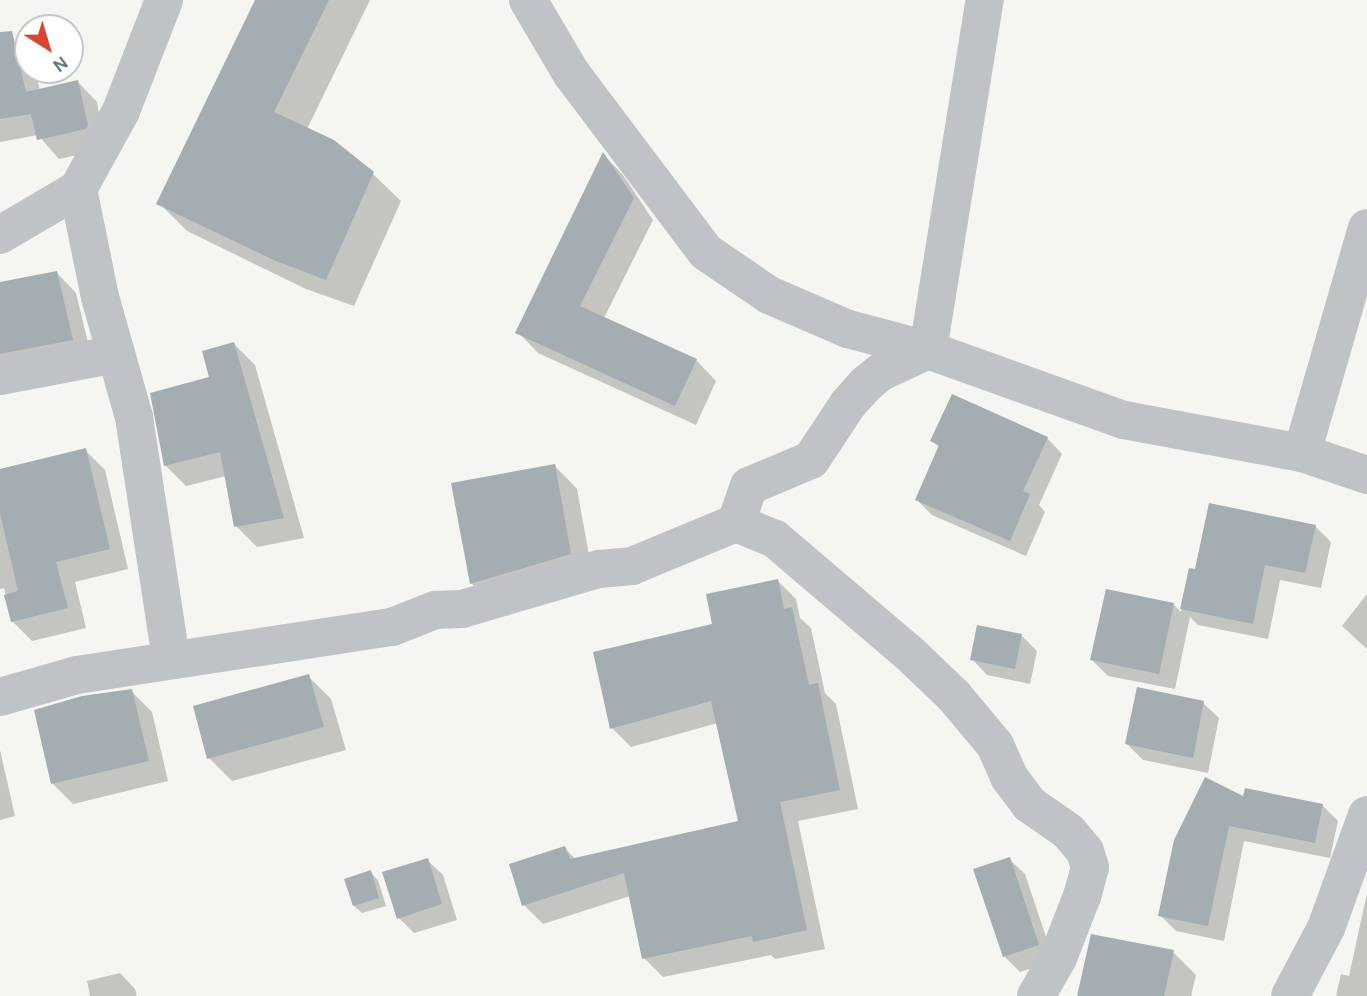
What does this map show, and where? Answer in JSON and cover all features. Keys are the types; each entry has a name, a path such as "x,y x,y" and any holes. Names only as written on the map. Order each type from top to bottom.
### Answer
{"street":[{"path":"0,234 78,189 121,111 164,0"},
{"path":"528,0 570,73 706,252 768,295 848,329 928,350 1124,420 1303,453 1367,475"},
{"path":"928,350 985,0"},
{"path":"78,189 100,297 138,444 172,659"},
{"path":"1303,453 1367,228"},
{"path":"736,523 749,486 811,460 848,404 866,384 881,372 928,350"},
{"path":"0,376 116,354"},
{"path":"0,697 77,675 392,627 435,610 462,609 599,569 632,566 736,523 775,539 908,652 954,696 995,745 1009,777 1029,804 1068,831 1085,851 1090,867 1082,896 1058,958 1036,996"},
{"path":"1290,996 1326,928 1367,815"}],"building":[{"path":"255,0 329,0 274,112 334,140 374,172 326,280 276,261 156,204"},
{"path":"12,31 14,84 24,84 26,92 61,84 79,84 88,125 86,129 37,140 31,114 0,119 0,32"},
{"path":"603,152 634,198 580,306 697,359 675,406 515,333"},
{"path":"57,271 73,340 0,354 0,282"},
{"path":"234,342 284,518 234,527 220,452 164,466 150,393 209,377 202,351"},
{"path":"952,394 1048,437 1023,491 1030,494 1010,541 915,500 939,445 930,441"},
{"path":"86,448 110,549 56,562 68,608 11,622 4,595 18,591 0,513 0,469"},
{"path":"555,464 571,554 470,584 451,483"},
{"path":"1209,503 1316,525 1305,573 1265,565 1253,624 1180,609 1189,568 1195,569"},
{"path":"778,579 784,609 792,607 809,685 818,683 840,790 780,802 807,930 753,942 752,936 642,959 624,873 522,906 509,864 565,846 570,859 738,821 711,701 610,729 593,652 712,624 706,594"},
{"path":"1106,589 1174,603 1159,674 1090,660"},
{"path":"977,625 1022,634 1015,669 970,660"},
{"path":"309,674 324,727 207,759 193,706"},
{"path":"1137,687 1204,701 1193,758 1125,744"},
{"path":"132,689 149,761 51,784 34,710 82,696"},
{"path":"1205,777 1243,796 1245,788 1323,804 1315,843 1229,826 1208,926 1158,916 1174,840"},
{"path":"1010,857 1039,945 1003,957 973,869"},
{"path":"428,858 442,904 397,919 382,872"},
{"path":"371,870 379,898 353,906 344,879"},
{"path":"1091,934 1174,950 1164,996 1077,996"}]}
